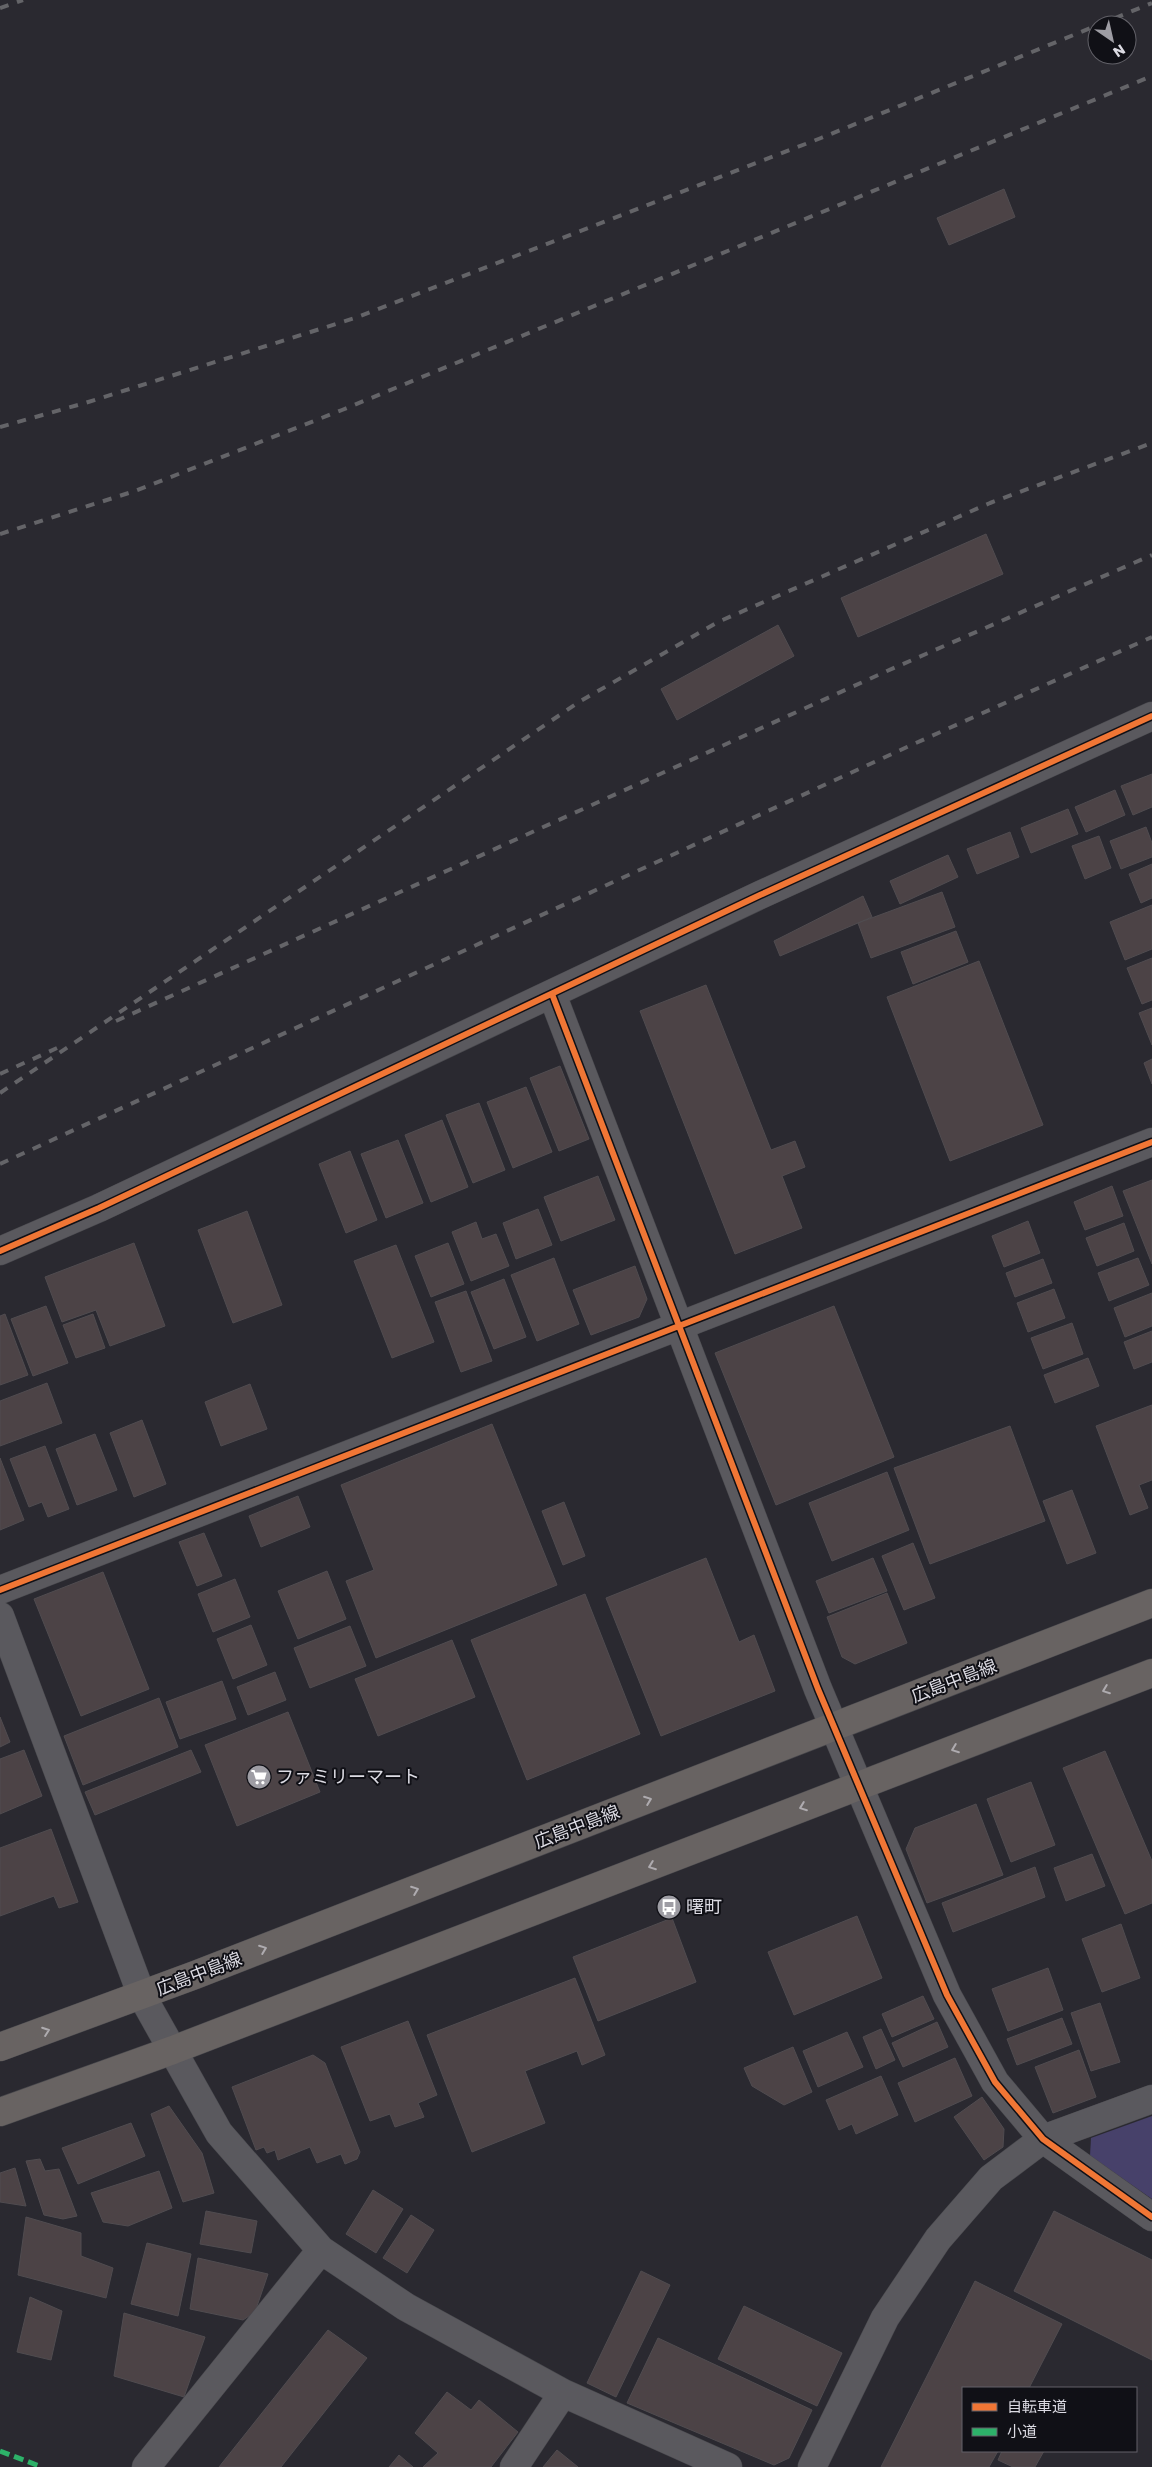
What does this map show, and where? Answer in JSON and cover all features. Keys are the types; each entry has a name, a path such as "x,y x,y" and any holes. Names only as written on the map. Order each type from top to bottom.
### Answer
{"main road":[{"name":"広島中島線","path":"0,2047 142,1996 1152,1603"},
{"path":"0,2112 173,2050 1152,1673"}],"street":[{"path":"0,1251 99,1208 760,895 1152,716"},
{"path":"552,994 834,1728 947,1995 995,2082 1043,2139 1152,2217"},
{"path":"0,1590 1152,1142"},
{"path":"0,1616 142,1996 219,2133 321,2250 406,2307 563,2393 728,2467"},
{"path":"812,2467 885,2318 938,2238 991,2178 1043,2139 1152,2099"},
{"path":"146,2467 321,2250"},
{"path":"514,2467 563,2393"}],"shaded area":[{"path":"1152,2116 1152,2199 1090,2156 1091,2138"}],"building":[{"path":"1004,189 1015,217 949,245 937,218"},
{"path":"986,534 1003,574 858,637 841,598"},
{"path":"778,625 794,656 677,720 661,689"},
{"path":"1152,774 1152,807 1133,815 1121,786"},
{"path":"1115,790 1125,815 1086,832 1075,807"},
{"path":"1068,809 1078,834 1031,853 1021,828"},
{"path":"1146,827 1152,843 1152,857 1121,869 1110,841"},
{"path":"1010,832 1019,857 977,874 967,849"},
{"path":"1099,836 1111,868 1085,879 1072,846"},
{"path":"948,855 958,877 900,904 890,881"},
{"path":"1152,864 1152,898 1141,903 1129,874"},
{"path":"942,892 955,927 871,958 858,923"},
{"path":"863,896 872,917 780,956 774,941"},
{"path":"1152,905 1152,949 1125,960 1110,922"},
{"path":"956,931 968,962 913,984 901,952"},
{"path":"1152,958 1152,1000 1142,1004 1127,968"},
{"path":"979,961 1043,1125 950,1161 887,997"},
{"path":"706,985 771,1150 795,1141 805,1167 782,1176 802,1228 735,1254 640,1011"},
{"path":"1152,1008 1152,1045 1139,1013"},
{"path":"1152,1059 1152,1084 1144,1063"},
{"path":"560,1066 589,1139 559,1151 530,1078"},
{"path":"526,1087 552,1152 513,1168 487,1102"},
{"path":"479,1103 505,1170 473,1183 446,1115"},
{"path":"442,1120 468,1187 431,1202 405,1135"},
{"path":"398,1140 423,1203 386,1218 361,1154"},
{"path":"350,1151 377,1220 346,1233 319,1164"},
{"path":"598,1176 615,1220 561,1241 544,1197"},
{"path":"1152,1180 1152,1264 1123,1191"},
{"path":"1112,1186 1123,1216 1085,1230 1074,1202"},
{"path":"538,1209 552,1245 516,1259 503,1223"},
{"path":"247,1211 282,1305 233,1323 198,1230"},
{"path":"1028,1221 1040,1253 1004,1267 992,1236"},
{"path":"476,1222 482,1239 496,1234 509,1266 471,1281 452,1232"},
{"path":"1124,1223 1134,1251 1097,1266 1086,1238"},
{"path":"134,1243 165,1326 110,1346 96,1310 62,1322 45,1277"},
{"path":"448,1243 464,1284 431,1297 415,1256"},
{"path":"396,1245 434,1342 392,1358 354,1261"},
{"path":"554,1258 579,1324 537,1341 511,1275"},
{"path":"1138,1258 1149,1285 1109,1301 1098,1273"},
{"path":"1043,1259 1052,1283 1015,1297 1006,1273"},
{"path":"635,1266 647,1299 639,1317 591,1335 573,1290"},
{"path":"504,1279 526,1337 494,1349 471,1292"},
{"path":"1054,1289 1065,1318 1028,1332 1017,1303"},
{"path":"466,1291 492,1361 461,1372 435,1302"},
{"path":"1152,1293 1152,1326 1125,1337 1114,1308"},
{"path":"46,1306 68,1363 33,1376 11,1319"},
{"path":"834,1306 894,1457 776,1505 715,1353"},
{"path":"5,1314 28,1375 0,1385 0,1316"},
{"path":"93,1314 105,1348 76,1358 63,1325"},
{"path":"1072,1323 1083,1354 1043,1369 1031,1338"},
{"path":"1152,1331 1152,1362 1134,1369 1124,1342"},
{"path":"1088,1358 1099,1386 1055,1403 1044,1375"},
{"path":"47,1383 62,1423 0,1446 0,1401"},
{"path":"250,1384 267,1429 221,1446 205,1402"},
{"path":"1152,1405 1152,1480 1139,1485 1148,1508 1130,1515 1096,1426"},
{"path":"142,1420 166,1484 134,1497 110,1433"},
{"path":"492,1424 557,1585 376,1658 346,1581 374,1570 341,1485"},
{"path":"1010,1426 1045,1521 930,1564 894,1468"},
{"path":"95,1434 117,1490 77,1505 56,1449"},
{"path":"45,1446 69,1509 48,1517 42,1502 29,1507 10,1459"},
{"path":"0,1458 24,1520 0,1530"},
{"path":"887,1472 909,1530 832,1561 809,1503"},
{"path":"1072,1490 1096,1553 1067,1564 1043,1501"},
{"path":"298,1496 310,1527 261,1547 249,1516"},
{"path":"564,1502 585,1556 563,1565 542,1511"},
{"path":"204,1533 222,1576 197,1586 179,1542"},
{"path":"913,1543 935,1598 904,1610 882,1556"},
{"path":"706,1558 739,1642 754,1635 775,1691 661,1736 606,1598"},
{"path":"873,1558 887,1591 829,1613 816,1581"},
{"path":"327,1571 346,1619 298,1639 278,1591"},
{"path":"103,1572 149,1689 81,1716 34,1599"},
{"path":"235,1579 250,1617 213,1632 198,1594"},
{"path":"887,1593 907,1643 855,1664 842,1657 827,1617"},
{"path":"585,1594 640,1734 527,1780 471,1640"},
{"path":"251,1625 267,1665 233,1679 217,1639"},
{"path":"350,1626 366,1666 310,1688 294,1648"},
{"path":"452,1640 475,1697 378,1736 355,1679"},
{"path":"275,1672 286,1700 248,1715 237,1687"},
{"path":"222,1681 236,1719 180,1739 166,1702"},
{"path":"159,1698 178,1747 83,1785 64,1736"},
{"path":"288,1712 320,1792 237,1826 205,1745"},
{"path":"0,1717 10,1742 0,1747"},
{"path":"24,1750 42,1796 0,1814 0,1759"},
{"path":"191,1750 201,1772 95,1815 85,1792"},
{"path":"1105,1751 1152,1861 1152,1903 1125,1914 1063,1768"},
{"path":"1031,1782 1055,1845 1011,1862 987,1799"},
{"path":"976,1804 1003,1875 927,1903 906,1849 915,1828"},
{"path":"51,1829 78,1902 59,1908 54,1896 0,1916 0,1848"},
{"path":"1092,1854 1105,1886 1066,1901 1054,1868"},
{"path":"1035,1867 1045,1897 953,1932 942,1903"},
{"path":"857,1916 882,1978 794,2015 768,1952"},
{"path":"672,1918 696,1982 598,2021 573,1957"},
{"path":"1121,1924 1140,1978 1102,1992 1082,1939"},
{"path":"1048,1968 1063,2010 1008,2031 992,1989"},
{"path":"575,1978 605,2055 582,2065 577,2051 525,2071 545,2123 472,2152 427,2035"},
{"path":"923,1996 934,2019 892,2037 882,2014"},
{"path":"1100,2003 1120,2062 1091,2071 1071,2013"},
{"path":"1062,2018 1072,2044 1017,2065 1007,2039"},
{"path":"408,2021 437,2095 418,2103 424,2117 395,2127 390,2114 370,2121 341,2047"},
{"path":"937,2022 948,2047 903,2067 892,2043"},
{"path":"881,2029 895,2060 876,2069 863,2037"},
{"path":"847,2032 863,2067 818,2087 803,2051"},
{"path":"793,2047 812,2092 784,2105 752,2086 744,2068"},
{"path":"1079,2050 1096,2097 1053,2113 1035,2067"},
{"path":"313,2055 325,2063 360,2152 357,2159 345,2164 341,2154 317,2163 310,2147 278,2160 275,2150 267,2153 264,2147 256,2150 232,2087"},
{"path":"955,2058 972,2096 915,2122 898,2083"},
{"path":"881,2076 898,2115 856,2134 852,2124 839,2130 826,2100"},
{"path":"982,2097 1004,2129 1003,2147 984,2160 954,2117"},
{"path":"169,2106 202,2153 214,2193 183,2202 151,2114"},
{"path":"131,2123 145,2156 78,2184 62,2148"},
{"path":"40,2159 45,2171 59,2169 77,2216 63,2219 44,2215 26,2161"},
{"path":"15,2168 26,2206 0,2202 0,2173"},
{"path":"159,2171 172,2208 128,2226 103,2222 91,2193"},
{"path":"373,2190 403,2209 376,2253 346,2234"},
{"path":"206,2211 257,2221 251,2253 200,2244"},
{"path":"1054,2211 1152,2260 1152,2360 1014,2291"},
{"path":"411,2215 434,2230 407,2273 383,2258"},
{"path":"26,2217 81,2233 81,2256 113,2268 106,2298 18,2275"},
{"path":"147,2243 191,2254 178,2316 131,2304"},
{"path":"198,2258 268,2274 255,2312 243,2320 190,2309"},
{"path":"641,2271 670,2285 616,2397 587,2383"},
{"path":"975,2281 1062,2324 1030,2387 962,2387 962,2452 997,2452 989,2467 881,2467"},
{"path":"30,2297 62,2311 51,2360 17,2352"},
{"path":"744,2306 842,2353 817,2406 718,2359"},
{"path":"124,2313 205,2337 184,2397 114,2376"},
{"path":"328,2330 367,2358 281,2467 219,2467"},
{"path":"658,2338 812,2410 789,2458 774,2465 627,2403"},
{"path":"447,2392 471,2410 479,2400 518,2432 491,2467 423,2467 438,2453 415,2433"},
{"path":"557,2450 578,2467 543,2467"},
{"path":"1002,2452 1043,2452 1035,2467 1013,2467 998,2460"},
{"path":"399,2455 413,2467 389,2467"}],"railway":[{"path":"0,8 23,0"},
{"path":"0,427 85,403 355,318 821,138 1152,3"},
{"path":"0,534 135,491 342,410 1152,76"},
{"path":"0,1093 579,702 718,622 990,503 1152,443"},
{"path":"116,1021 887,671 1152,555"},
{"path":"0,1164 907,747 1152,637"},
{"path":"0,1074 57,1048"}],"marked path":[{"path":"0,2451 42,2467"}],"cycle path":[{"path":"0,1251 99,1208 760,895 1152,716"},
{"path":"552,994 818,1689 947,1995 995,2082 1043,2139 1152,2217"},
{"path":"0,1590 1152,1142"}],"place":[{"name":"ファミリーマート","path":"259,1777"},
{"name":"曙町","path":"669,1907"}]}
